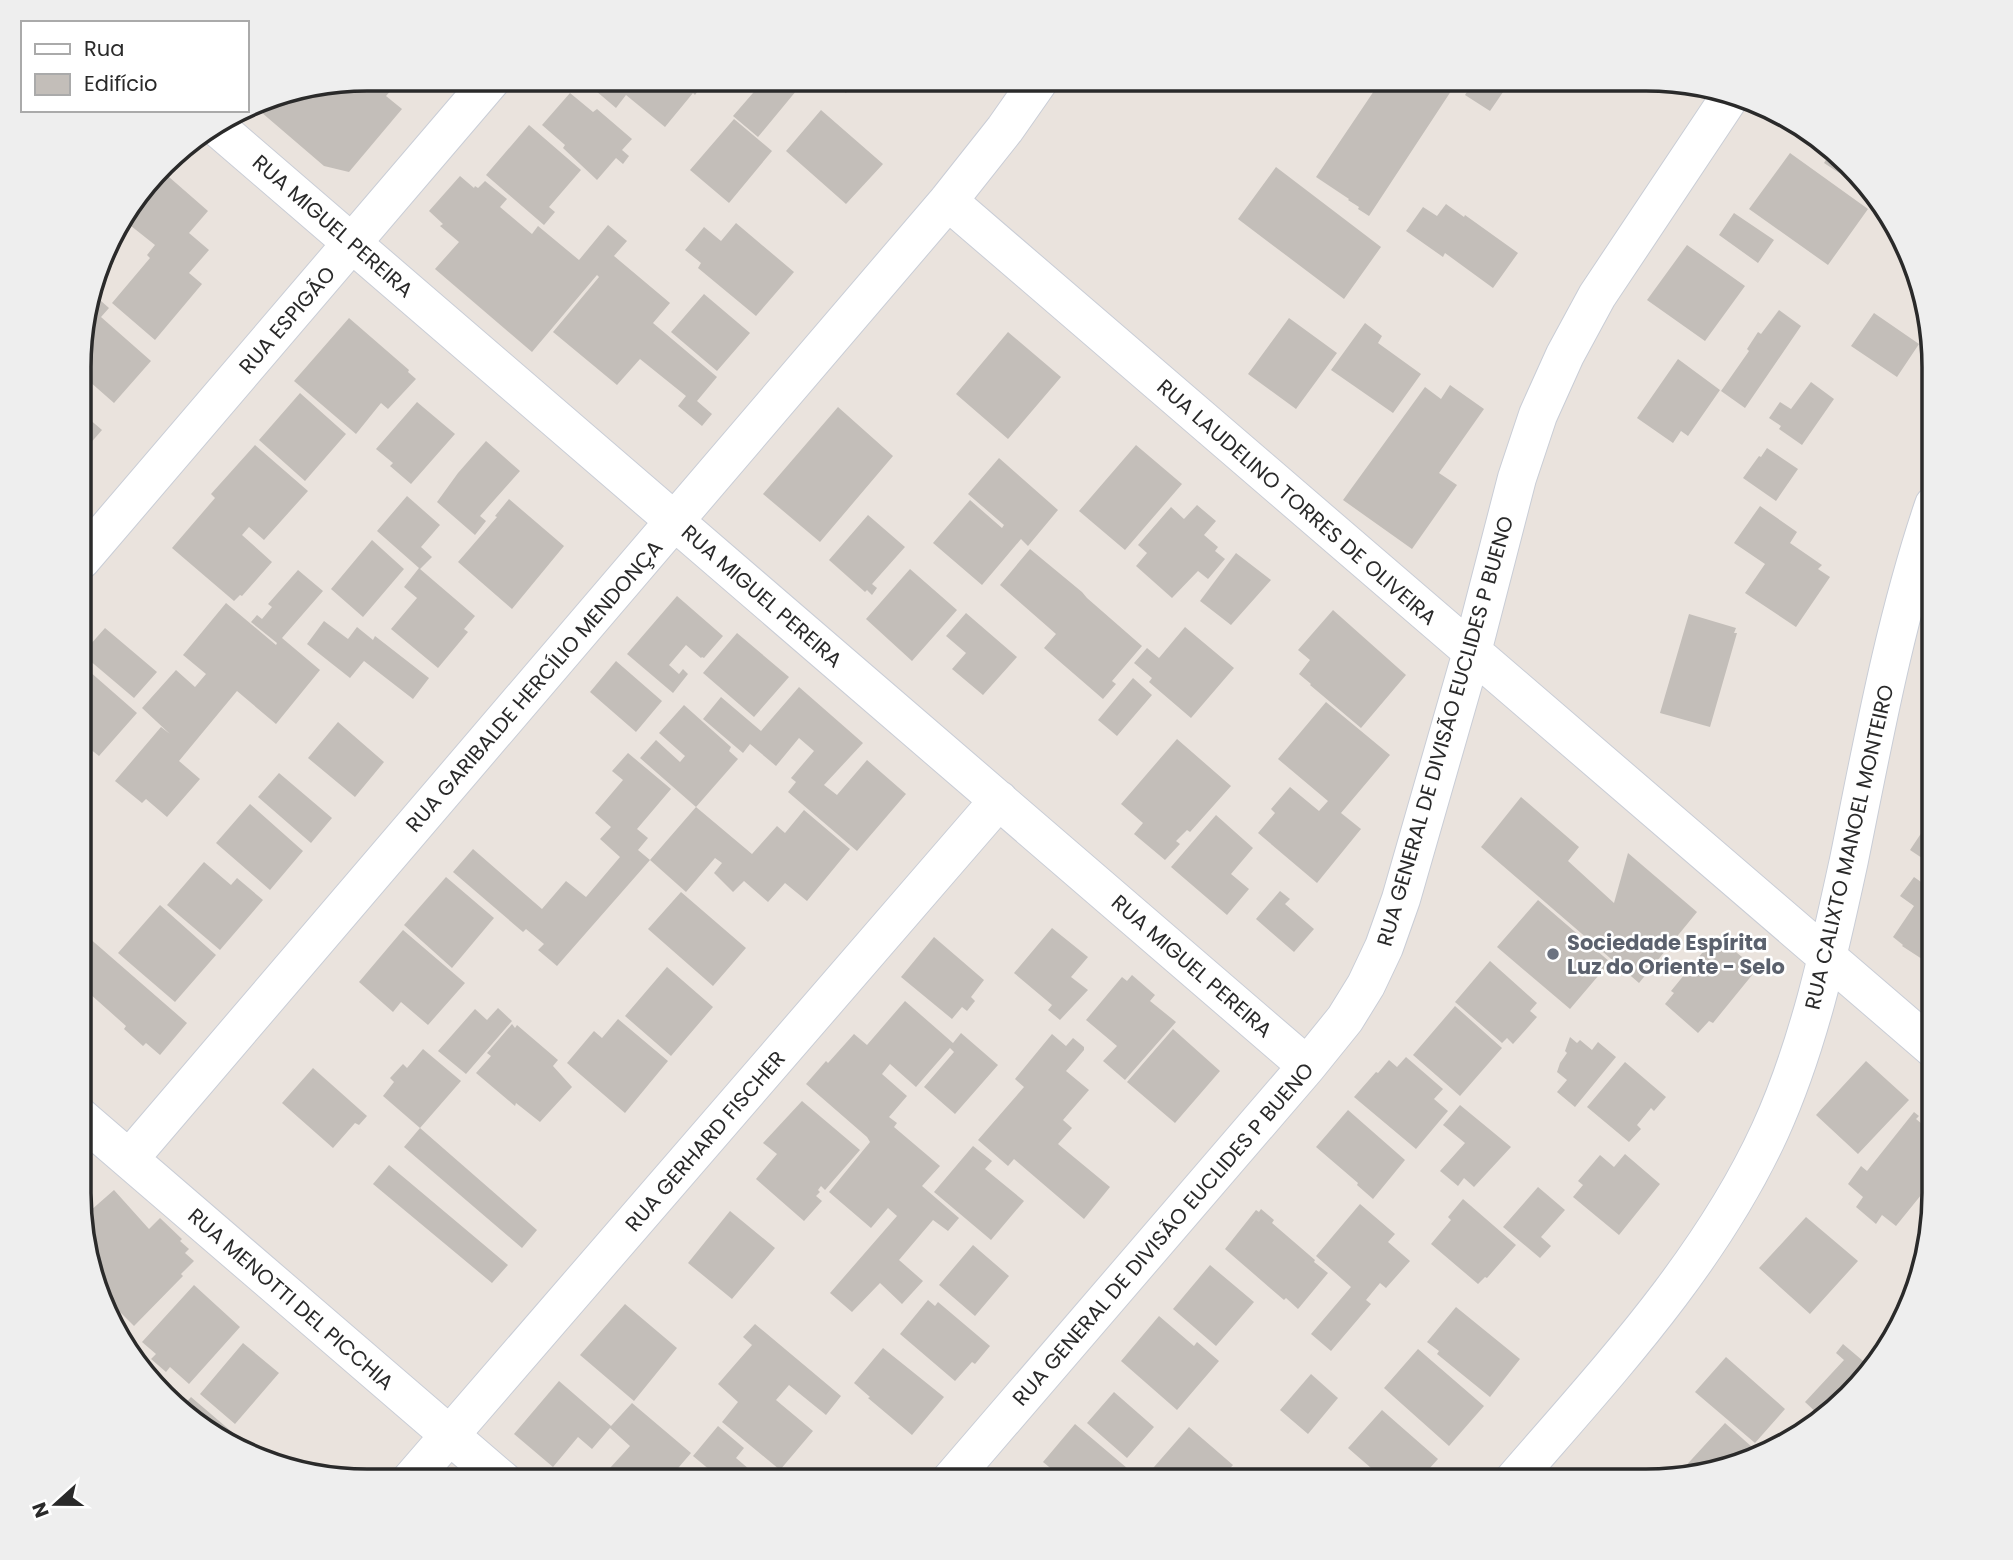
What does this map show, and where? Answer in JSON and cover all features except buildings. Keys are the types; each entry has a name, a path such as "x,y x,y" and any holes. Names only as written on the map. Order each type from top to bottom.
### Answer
{"street":[{"name":"RUA ESPIGÃO","path":"91,548 482,91"},
{"name":"RUA GARIBALDE HERCÍLIO MENDONÇA","path":"129,1159 948,201 1031,91"},
{"name":"RUA GENERAL DE DIVISÃO EUCLIDES P BUENO","path":"960,1469 1307,1066 1345,1019 1366,985 1384,947 1401,899 1472,652 1517,478 1538,415 1564,355 1597,296 1726,103"},
{"name":"RUA MIGUEL PEREIRA","path":"222,132 1307,1066"},
{"name":"RUA LAUDELINO TORRES DE OLIVEIRA","path":"948,201 1922,1039"},
{"name":"RUA CALIXTO MANOEL MONTEIRO","path":"1523,1469 1663,1303 1736,1192 1770,1130 1801,1051 1828,958 1889,670 1922,544"},
{"name":"RUA GERHARD FISCHER","path":"420,1469 999,800"},
{"name":"RUA MENOTTI DEL PICCHIA","path":"91,1126 489,1469"}],"place":[{"name":"Sociedade Espírita Luz do Oriente - Selo","path":"1553,954"}]}
